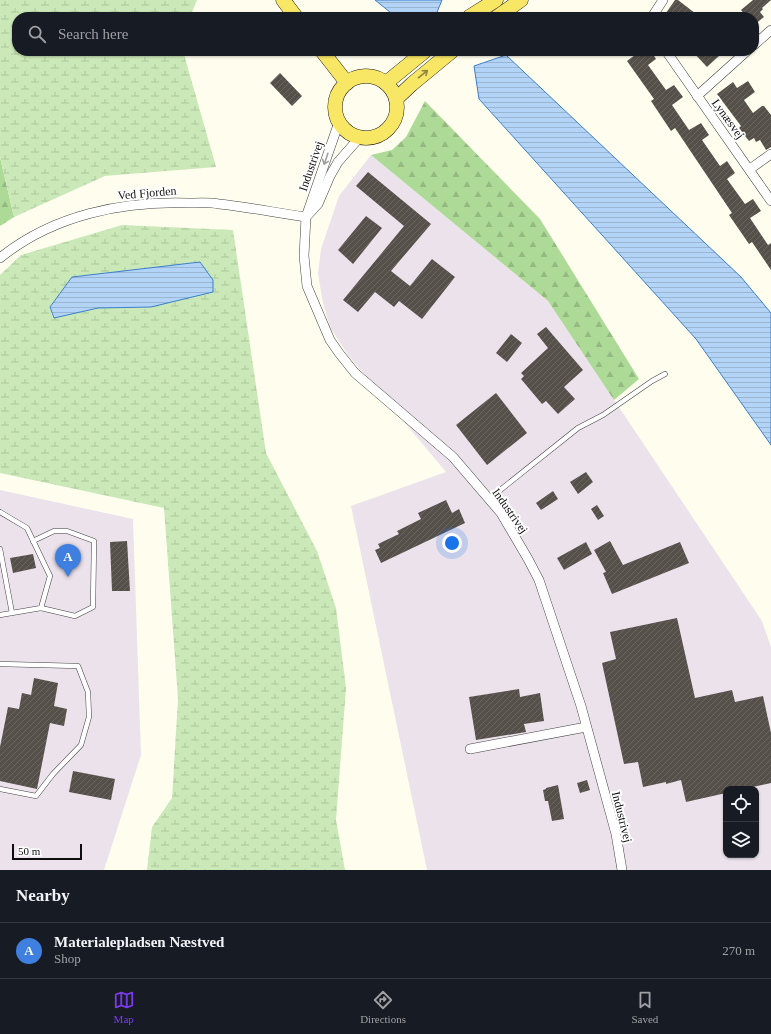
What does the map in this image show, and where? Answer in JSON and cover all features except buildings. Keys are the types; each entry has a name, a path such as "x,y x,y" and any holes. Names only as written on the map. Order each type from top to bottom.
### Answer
{"main road":[{"path":"283,0 292,12"},
{"path":"477,12 496,0"},
{"path":"504,12 521,0"},
{"path":"326,56 347,83"},
{"path":"386,83 419,56"},
{"path":"396,99 446,56"},
{"path":"362,76 371,76 386,83 392,90 396,99 397,110 394,120 389,128 380,135 370,138 360,138 348,132 339,122 336,114 335,105 339,93 347,83 354,78 362,76"}],"street":[{"path":"655,12 663,0"},
{"path":"759,41 771,30"},
{"name":"Lynæsvej","path":"669,56 771,201"},
{"path":"697,96 741,56"},
{"name":"Industrivej","path":"339,122 306,217 304,256 307,286 330,340 339,354 356,373 453,457 501,513 539,580 586,727 616,834 622,870"},
{"name":"Industrivej","path":"306,217 318,204 330,176 338,162 360,138"},
{"path":"750,169 771,154"},
{"name":"Ved Fjorden","path":"0,258 8,251 58,223 93,212 135,204 175,202 218,203 306,217"},
{"path":"470,749 586,727"}],"lane":[{"path":"489,500 578,428 603,415 652,381 665,374"},
{"path":"0,512 27,528 50,576 41,608"},
{"path":"0,615 41,608 75,616 93,606 94,541 67,531 54,531 33,541"},
{"path":"0,548 12,613"},
{"path":"0,664 78,666 88,692 89,718 81,745 52,774 36,796 0,789"}],"shaded area":[{"path":"371,155 548,301 762,621 771,647 771,870 427,870 351,506 446,472 348,355 330,327 323,303 318,274 321,249 339,196"},
{"path":"0,490 133,519 141,755 104,870 0,870"}],"green space":[{"path":"0,0 197,0 192,12 12,12 12,56 184,56 216,167 105,176 14,217 0,157"},
{"path":"425,101 540,219 639,379 614,400 548,301 371,155 392,150 406,137"},
{"path":"0,157 14,217 0,226"},
{"path":"122,225 233,230 266,453 317,551 336,608 346,688 336,820 345,870 147,870 152,827 172,798 178,699 164,508 0,473 0,275 21,255","holes":["200,262 151,307 98,308 53,318 50,307 72,277"]}],"water":[{"path":"375,0 442,0 437,12 390,12"},
{"path":"507,56 741,277 771,313 771,445 696,339 479,99 474,66"},
{"path":"200,262 213,280 213,292 151,307 98,308 54,318 50,307 72,277"}],"place":[{"name":"Materialepladsen Næstved","path":"68,577"}]}
